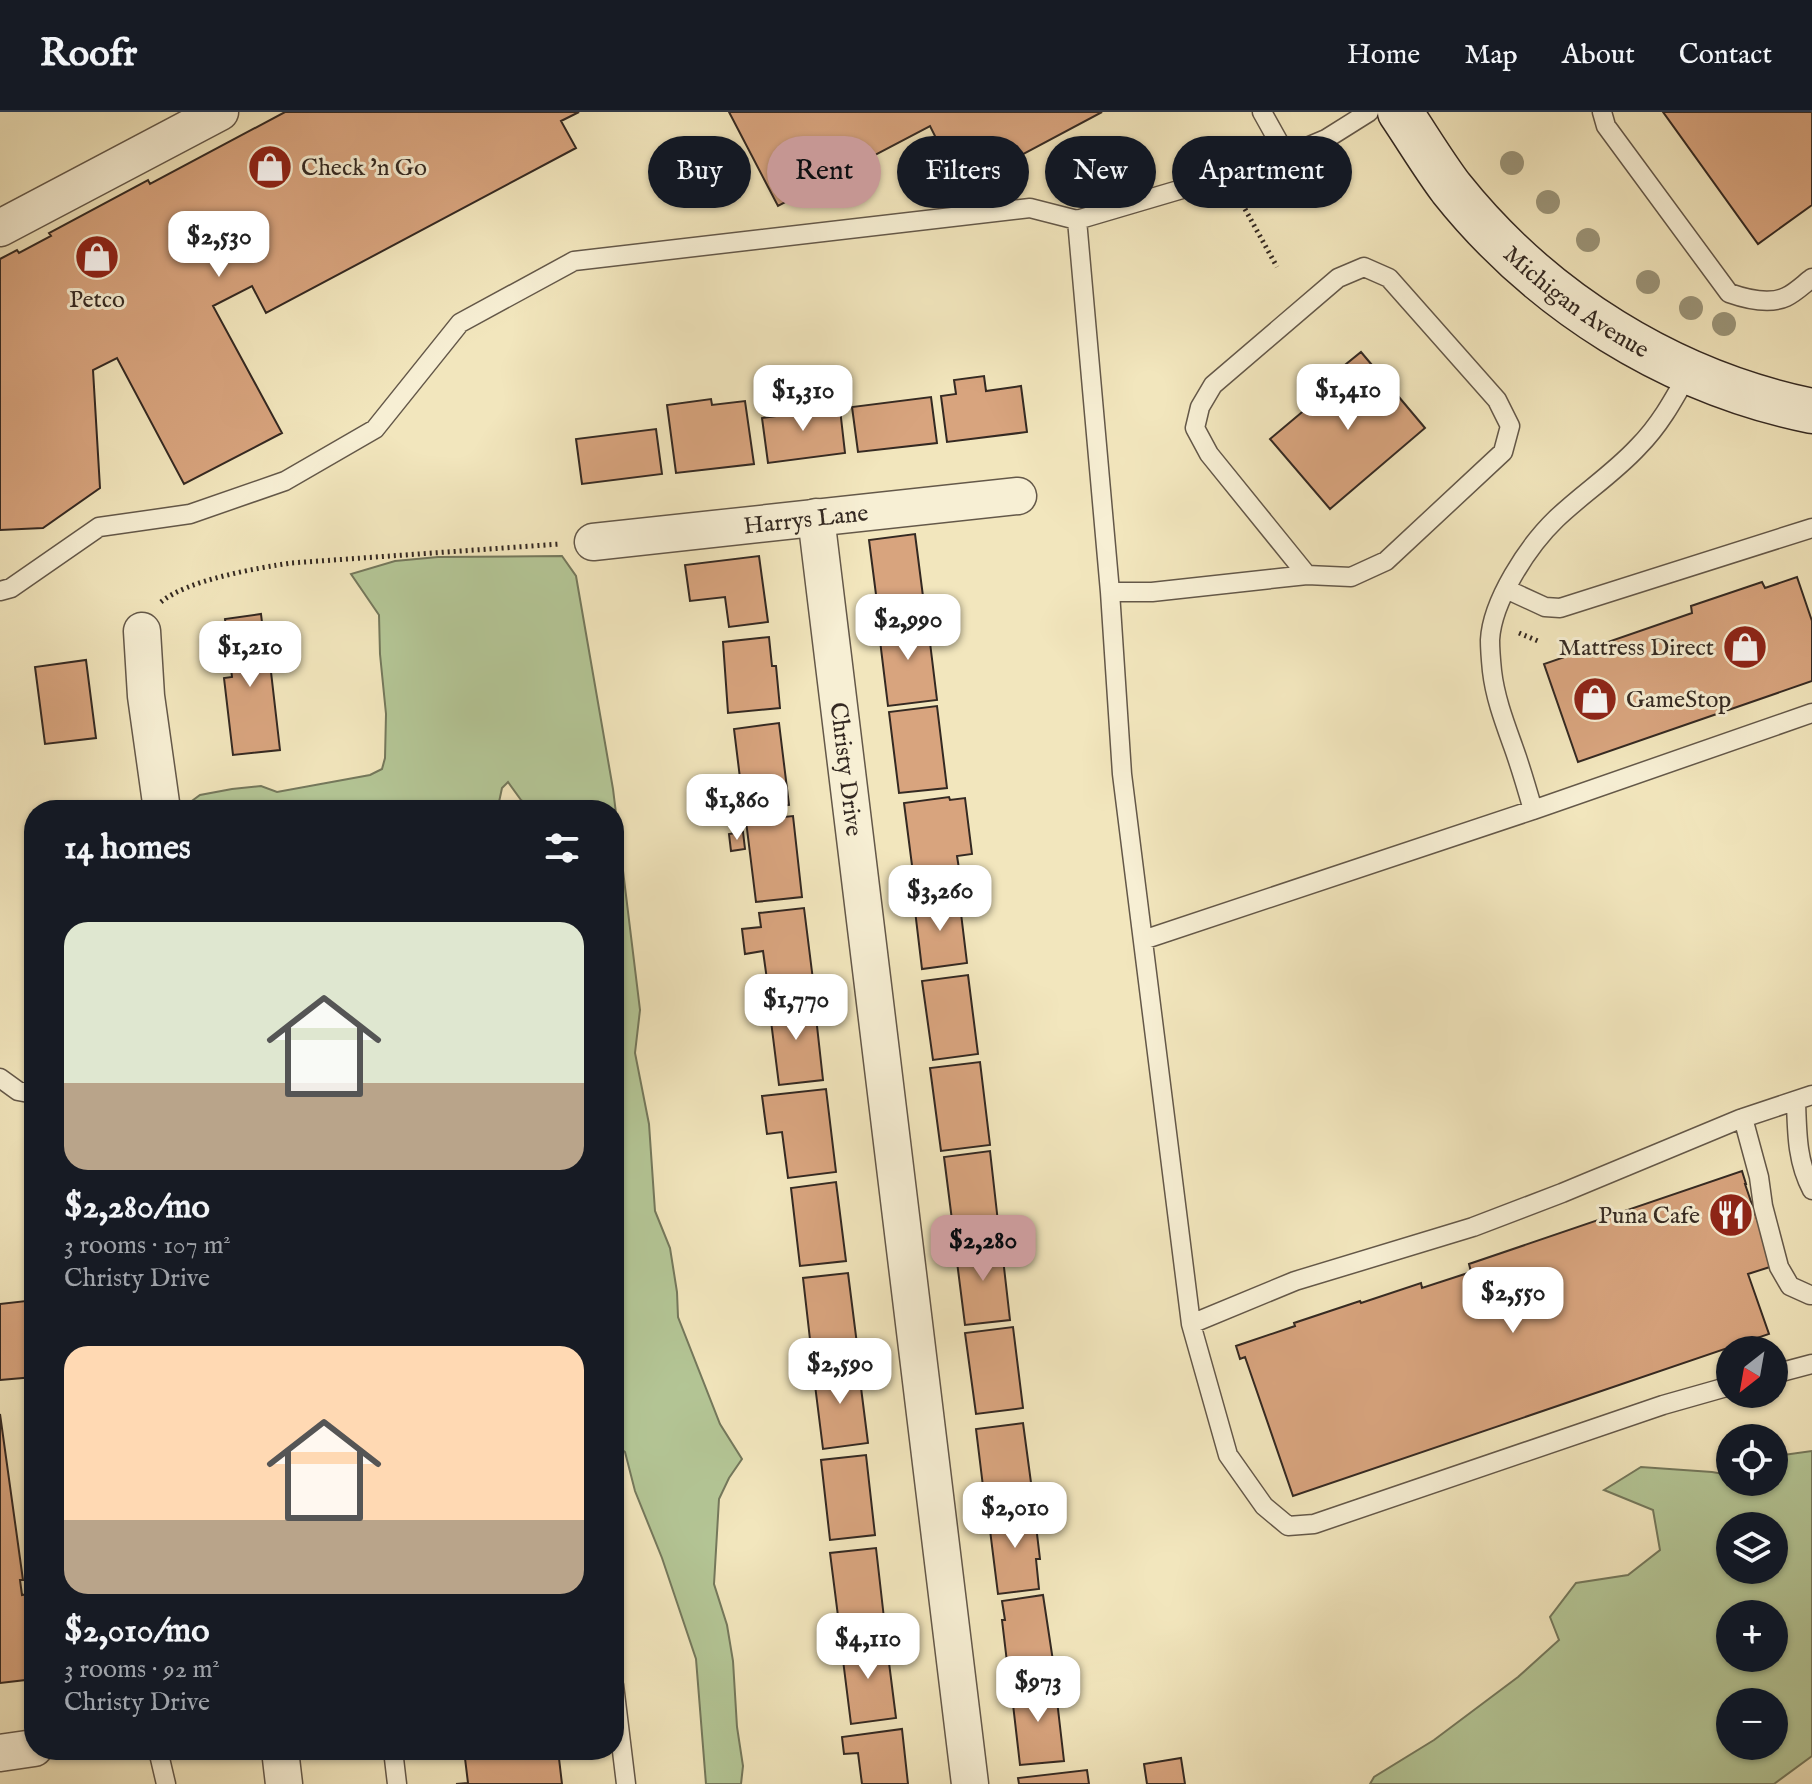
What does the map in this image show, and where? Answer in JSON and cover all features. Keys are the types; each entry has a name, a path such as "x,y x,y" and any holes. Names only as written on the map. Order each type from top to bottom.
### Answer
{"street":[{"path":"0,228 220,112"},
{"name":"Michigan Avenue","path":"1400,112 1451,187 1534,274 1579,310 1689,372 1750,396 1812,411"},
{"name":"Harrys Lane","path":"593,542 1018,496"},
{"name":"Christy Drive","path":"816,517 970,1784"},
{"path":"142,631 146,696 161,800"},
{"path":"0,1753 24,1749"},
{"path":"281,1760 284,1784"}],"lane":[{"path":"1262,112 1275,136"},
{"path":"1331,136 1369,112"},
{"path":"1602,112 1606,126 1729,293 1764,300 1785,298 1812,278"},
{"path":"0,591 11,588 99,527 190,514 285,481 375,429 460,323 574,261 1030,208 1077,220 1172,192"},
{"path":"1077,220 1110,592 1122,774 1191,1324 1228,1455 1264,1506 1288,1526 1314,1524 1663,1405 1716,1390"},
{"path":"1110,592 1152,592 1307,575 1351,577 1386,561 1503,452 1510,426 1497,400 1389,278 1364,267 1338,278 1213,385 1200,407 1195,428 1209,454 1307,575"},
{"path":"1533,810 1498,705 1490,639 1494,621 1506,589 1539,537 1555,519 1636,450 1668,410 1689,372"},
{"path":"1506,589 1545,607 1560,608 1812,528"},
{"path":"1143,940 1812,713"},
{"path":"0,1078 24,1092"},
{"path":"1191,1324 1295,1281 1473,1227 1743,1118 1804,1098 1797,1148 1804,1175 1812,1190"},
{"path":"1743,1118 1779,1267 1790,1286 1812,1295"},
{"path":"1788,1370 1812,1364"},
{"path":"160,1760 166,1784"},
{"path":"394,1760 397,1784"},
{"path":"623,1760 626,1784"}],"path":[{"path":"1245,209 1277,267"},
{"path":"142,631 153,610 165,598 190,587 252,569 330,559 593,542"},
{"path":"1519,633 1538,641"}],"green space":[{"path":"562,556 576,576 614,800 521,800 508,782 502,788 499,800 193,800 200,795 261,786 277,792 370,775 382,769 386,714 379,615 351,574 395,561 438,557"},
{"path":"624,879 640,1010 635,1053 649,1124 655,1211 670,1248 678,1317 720,1424 742,1459 719,1499 714,1584 727,1625 733,1661 743,1766 741,1784 706,1784 696,1659 662,1558 635,1491 625,1452"},
{"path":"1812,1451 1812,1756 1774,1784 1370,1784 1374,1777 1434,1740 1518,1677 1559,1640 1550,1617 1576,1583 1628,1575 1660,1550 1653,1510 1604,1490 1641,1467 1716,1473 1716,1496 1788,1496 1788,1454"}],"building":[{"path":"285,112 579,112 561,121 576,148 266,313 252,286 213,306 282,433 184,484 117,358 93,370 100,488 43,528 0,530 0,259 17,250 19,253 51,236 49,233 148,180 150,184"},
{"path":"729,112 1102,112 1057,136 1045,136 1045,142 1029,151 1029,136 935,136 930,126 911,136 897,136 897,143 881,152 881,136 767,136 767,185 751,154 751,136 742,136"},
{"path":"1663,112 1812,112 1812,205 1758,244"},
{"path":"1361,352 1425,428 1330,509 1270,439 1345,376 1340,369"},
{"path":"984,376 986,391 1021,386 1027,432 947,442 941,396 956,394 954,380"},
{"path":"931,397 937,443 858,452 852,407"},
{"path":"807,398 808,413 840,409 845,453 768,463 762,418 784,415 782,401"},
{"path":"711,399 712,405 745,401 754,464 676,473 667,405"},
{"path":"656,429 662,474 582,484 576,439"},
{"path":"915,534 925,612 879,618 869,540"},
{"path":"759,556 768,622 729,627 725,597 690,601 685,565"},
{"path":"1797,577 1812,621 1812,681 1578,762 1544,664 1692,613 1691,606 1762,582 1765,588"},
{"path":"261,614 280,750 233,755 224,678 232,677 225,619"},
{"path":"927,618 937,700 888,706 878,624"},
{"path":"769,637 772,666 776,666 780,708 728,713 723,642"},
{"path":"86,660 96,738 45,744 35,667"},
{"path":"937,706 947,788 899,793 889,712"},
{"path":"779,723 789,805 744,811 734,729"},
{"path":"949,797 950,800 965,798 972,854 957,856 960,875 914,881 904,803"},
{"path":"793,816 802,897 756,902 746,821"},
{"path":"743,832 745,849 731,851 729,834"},
{"path":"959,897 967,963 922,969 914,902"},
{"path":"804,908 814,988 769,994 763,951 745,954 742,929 761,927 759,913"},
{"path":"968,975 978,1054 933,1060 922,981"},
{"path":"814,999 823,1080 779,1085 769,1005"},
{"path":"980,1062 990,1145 941,1151 930,1068"},
{"path":"826,1089 836,1172 788,1178 782,1132 767,1134 762,1096"},
{"path":"990,1151 999,1231 954,1236 944,1157"},
{"path":"1742,1171 1773,1266 1748,1274 1769,1334 1716,1336 1716,1352 1293,1496 1245,1357 1240,1359 1236,1346 1360,1301 1421,1283 1422,1288 1471,1272 1469,1264"},
{"path":"836,1182 846,1261 800,1266 791,1188"},
{"path":"1001,1241 1010,1320 965,1325 955,1246"},
{"path":"848,1273 858,1352 812,1357 803,1278"},
{"path":"24,1301 24,1378 0,1380 0,1304"},
{"path":"1013,1327 1023,1408 976,1414 965,1333"},
{"path":"858,1364 868,1443 823,1449 813,1369"},
{"path":"0,1414 23,1580 20,1580 24,1595 24,1680 0,1683"},
{"path":"1023,1423 1034,1505 986,1511 976,1429"},
{"path":"866,1455 875,1535 830,1540 821,1460"},
{"path":"1034,1509 1040,1559 1036,1559 1039,1589 998,1594 988,1514"},
{"path":"876,1548 885,1627 840,1632 830,1553"},
{"path":"1043,1595 1055,1674 1009,1679 1002,1601"},
{"path":"886,1639 896,1718 851,1724 841,1644"},
{"path":"1055,1683 1064,1761 1020,1765 1011,1687"},
{"path":"902,1729 908,1784 862,1784 858,1753 844,1754 842,1737"},
{"path":"1181,1758 1185,1784 1147,1784 1144,1764"},
{"path":"465,1760 559,1760 562,1784 456,1784 468,1783"},
{"path":"1087,1770 1089,1784 1019,1784 1018,1778"}],"place":[{"name":"Check 'n Go","path":"270,167"},
{"name":"Petco","path":"97,257"},
{"name":"Mattress Direct","path":"1745,647"},
{"name":"GameStop","path":"1595,699"},
{"name":"Puna Cafe","path":"1731,1215"}]}
